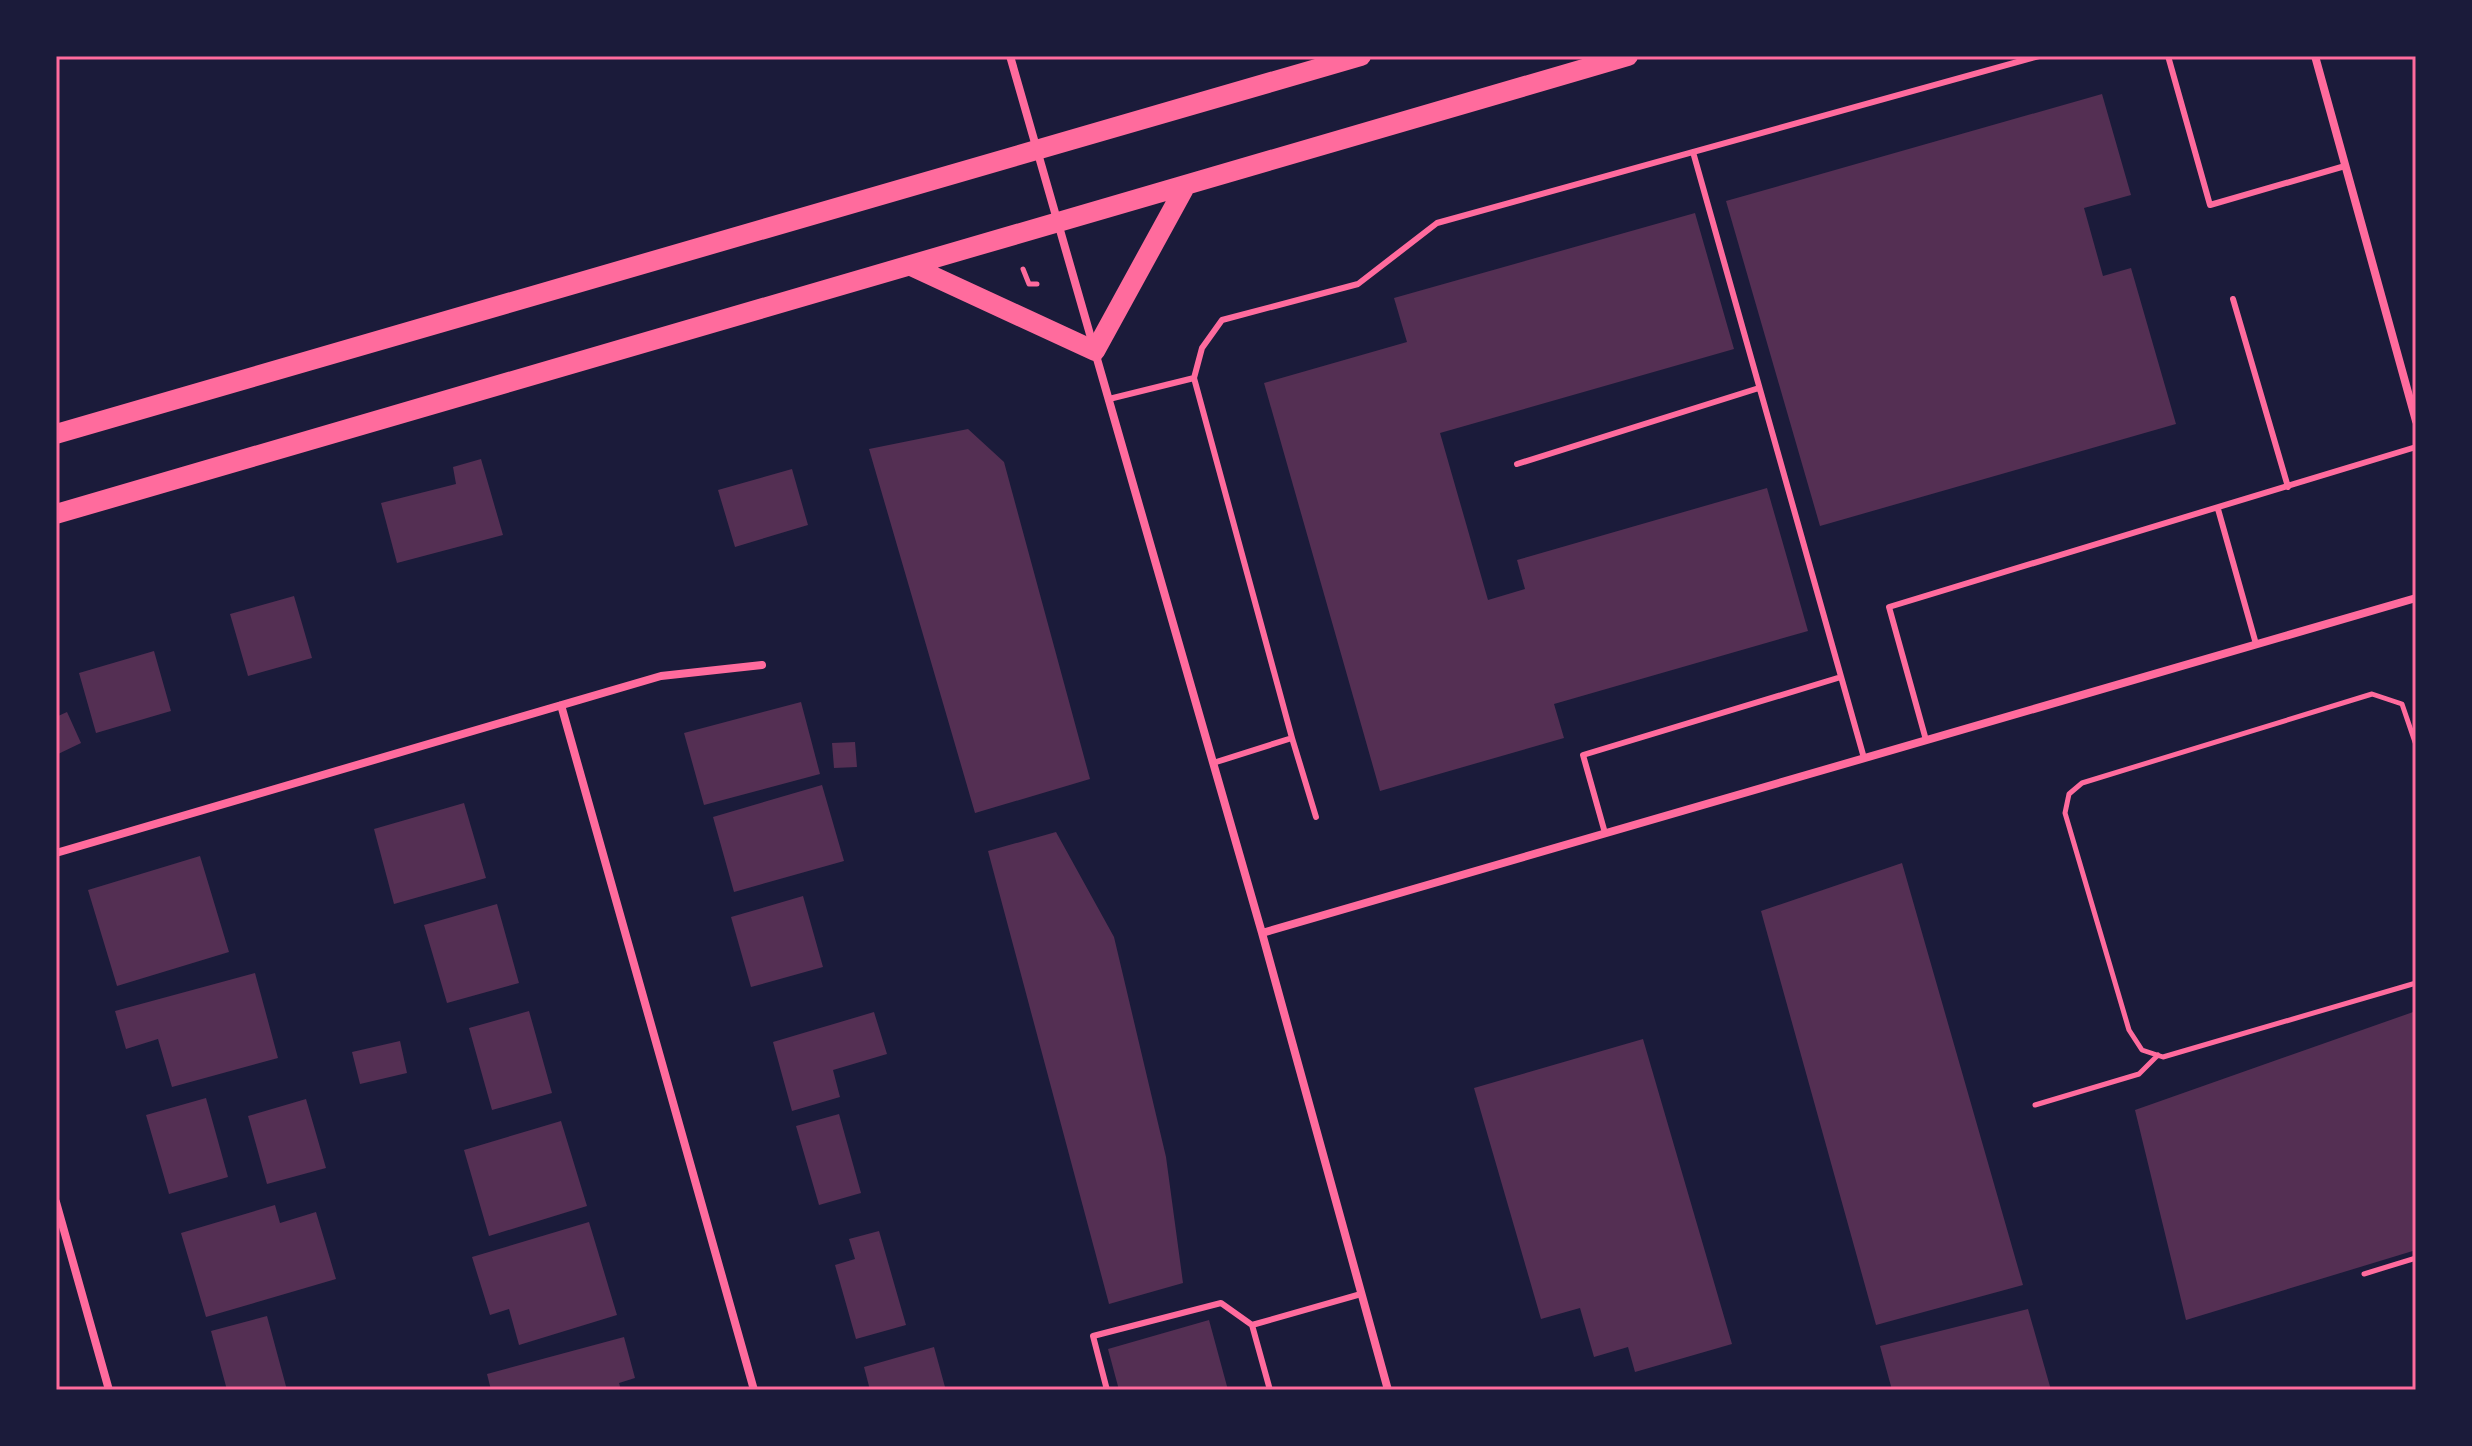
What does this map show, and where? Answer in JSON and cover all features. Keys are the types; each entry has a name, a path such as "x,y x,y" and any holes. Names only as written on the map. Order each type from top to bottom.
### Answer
{"main road":[{"path":"56,434 1361,56"},
{"path":"56,514 1628,56"},
{"path":"911,266 1095,351 1186,185"}],"street":[{"path":"1010,56 1262,933 1388,1390"},
{"path":"2315,56 2416,421"},
{"path":"1262,933 2416,598"},
{"path":"56,853 661,676 762,665"},
{"path":"561,705 754,1390"},
{"path":"56,1202 60,1232 109,1390"}],"lane":[{"path":"1316,817 1194,378 1202,348 1222,320 1358,284 1437,223 2039,56"},
{"path":"2168,56 2210,205 2345,166"},
{"path":"1693,152 1864,758"},
{"path":"2233,299 2288,487"},
{"path":"1109,399 1194,378"},
{"path":"1517,464 1759,388"},
{"path":"1926,740 1889,607 2416,447"},
{"path":"2218,509 2256,644"},
{"path":"1605,833 1583,755 1841,677"},
{"path":"1213,763 1292,738"},
{"path":"1252,1325 1361,1294"},
{"path":"1107,1390 1093,1336 1221,1303 1252,1325 1270,1390"}],"path":[{"path":"1023,269 1029,284 1037,284"},
{"path":"2416,745 2402,704 2372,694 2082,783 2069,794 2065,813 2129,1030 2142,1050 2163,1057 2416,983"},
{"path":"2035,1105 2139,1074 2158,1055"},
{"path":"2364,1274 2416,1258"}],"building":[{"path":"2102,94 2131,195 2084,208 2103,276 2131,268 2176,424 1820,526 1726,201"},
{"path":"1695,213 1734,349 1440,433 1488,600 1525,589 1517,560 1767,488 1808,631 1554,704 1564,738 1380,791 1264,383 1407,342 1394,298"},
{"path":"968,429 1004,462 1090,779 975,813 869,449"},
{"path":"481,459 503,535 397,563 381,503 456,484 453,467"},
{"path":"792,469 808,525 735,547 718,490"},
{"path":"294,596 312,658 248,676 230,614"},
{"path":"154,651 171,711 96,733 79,673"},
{"path":"801,702 820,774 704,805 684,733"},
{"path":"67,712 81,743 56,755 56,717"},
{"path":"855,742 857,767 834,768 832,743"},
{"path":"822,785 844,861 734,892 713,817"},
{"path":"464,803 486,878 394,904 374,829"},
{"path":"1056,832 1114,937 1166,1157 1183,1283 1109,1304 988,851"},
{"path":"200,856 229,952 117,986 88,890"},
{"path":"1902,863 2023,1285 1876,1325 1761,911"},
{"path":"803,896 823,967 751,987 731,917"},
{"path":"497,904 519,983 447,1003 424,925"},
{"path":"255,973 278,1058 172,1087 158,1039 126,1049 115,1011"},
{"path":"529,1011 552,1093 492,1110 469,1028"},
{"path":"2416,1011 2416,1250 2186,1320 2135,1110"},
{"path":"874,1012 887,1054 833,1070 840,1097 792,1111 773,1042"},
{"path":"1643,1039 1732,1344 1635,1372 1628,1347 1594,1357 1580,1308 1541,1319 1474,1088"},
{"path":"400,1041 407,1073 360,1084 352,1052"},
{"path":"206,1098 228,1177 169,1194 146,1115"},
{"path":"306,1099 326,1168 267,1184 248,1116"},
{"path":"839,1114 861,1193 819,1205 796,1126"},
{"path":"561,1121 587,1206 489,1236 464,1150"},
{"path":"275,1205 280,1223 316,1212 336,1279 206,1317 181,1233"},
{"path":"589,1222 617,1315 519,1345 509,1309 490,1315 472,1257"},
{"path":"879,1231 906,1325 856,1339 835,1265 855,1259 849,1239"},
{"path":"2028,1309 2051,1390 1892,1390 1880,1346"},
{"path":"267,1316 287,1390 227,1390 211,1331"},
{"path":"1209,1320 1228,1390 1119,1390 1108,1349"},
{"path":"624,1337 635,1378 619,1383 621,1390 491,1390 487,1374"},
{"path":"934,1347 945,1387 870,1390 864,1367"}]}
